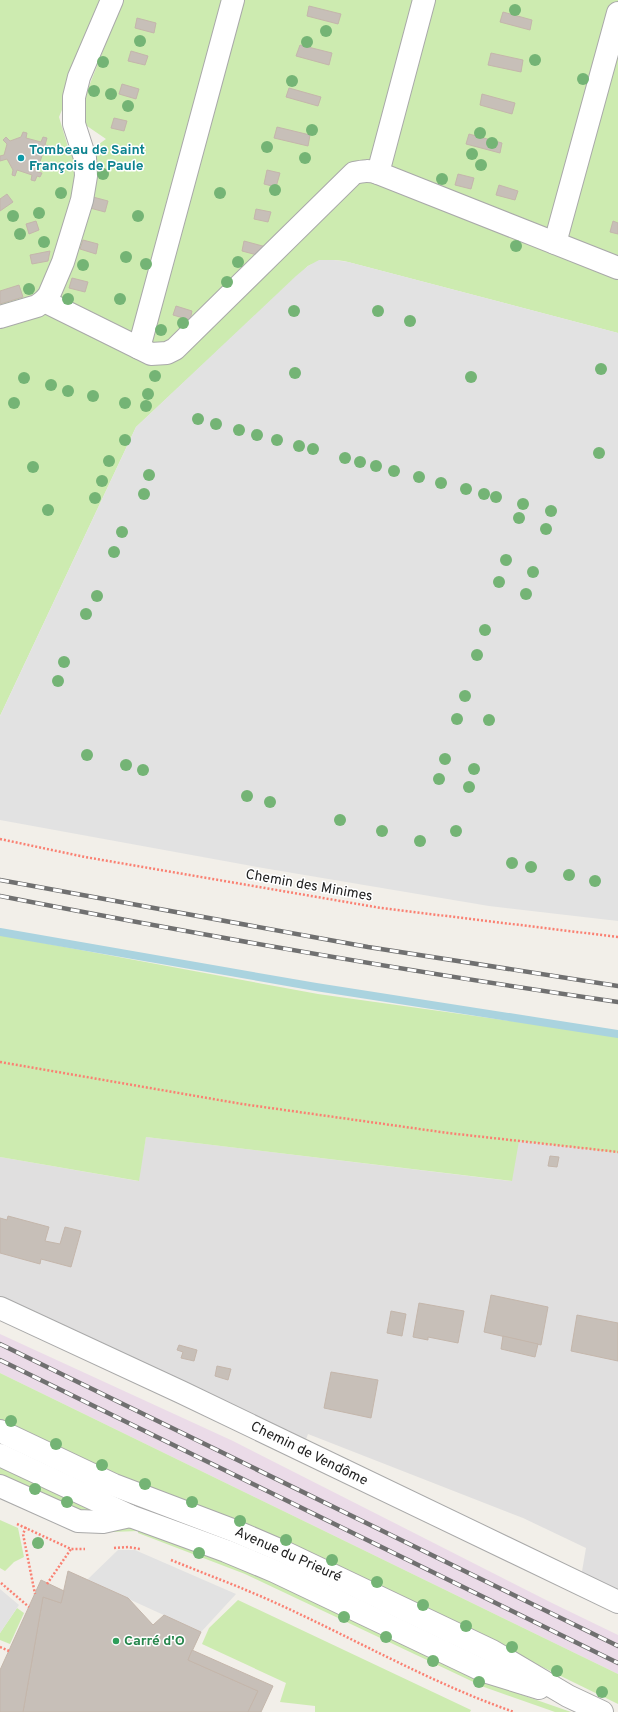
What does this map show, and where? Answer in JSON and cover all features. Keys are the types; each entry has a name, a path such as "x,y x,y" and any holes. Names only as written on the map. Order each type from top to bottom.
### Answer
{"street":[{"path":"0,317 38,306 44,301 49,295 63,262 82,200 86,176 86,158 74,124 74,97 79,77 112,0"},
{"path":"139,348 233,0"},
{"path":"378,173 424,0"},
{"path":"555,243 618,13"},
{"path":"44,301 150,354 167,353 175,348 354,173 372,171 618,268"},
{"name":"Chemin de Vendôme","path":"0,1308 174,1389 618,1602"},
{"name":"Avenue du Prieuré","path":"0,1431 114,1485 235,1531 284,1552 492,1651 568,1696 602,1712"},
{"name":"Avenue du Prieuré","path":"0,1455 130,1516 226,1551 274,1571 484,1671 568,1696"},
{"path":"0,1486 78,1521 103,1522 130,1516"},
{"path":"274,1571 284,1552"}],"path":[{"name":"Chemin des Minimes","path":"0,839 92,858 381,908 618,937"},
{"path":"0,1062 242,1104 448,1133 618,1152"},
{"path":"13,1522 71,1549 86,1549"},
{"path":"27,1524 23,1534 35,1594"},
{"path":"113,1548 128,1547 146,1551"},
{"path":"47,1584 71,1549"},
{"path":"165,1558 267,1599 441,1683 514,1712"},
{"path":"1,1583 29,1607"},
{"path":"0,1647 9,1651"}],"shaded area":[{"path":"319,260 348,262 618,333 618,921 489,906 257,867 0,820 0,716 136,427 296,276 308,266"},
{"path":"146,1137 511,1181 518,1141 618,1153 618,1602 580,1583 586,1548 523,1518 308,1434 302,1450 0,1308 0,1157 138,1181"},
{"path":"0,1334 233,1441 618,1635 618,1674 0,1373"},
{"path":"118,1550 135,1550 236,1594 201,1632 87,1580"},
{"path":"0,1589 19,1605 0,1633"}],"green space":[{"path":"0,0 107,0 59,117 68,147 73,150 77,160 106,139 87,126 80,109 123,0 618,0 618,333 348,262 328,260 308,266 136,427 0,716"},
{"path":"0,935 318,994 618,1036 618,1153 519,1141 512,1181 146,1137 139,1181 0,1157"},
{"path":"0,1373 618,1674 618,1704 481,1637 129,1482 0,1422"},
{"path":"0,1464 99,1511 81,1512 0,1475"},
{"path":"0,1520 18,1528 24,1557 14,1562 5,1571 0,1568"},
{"path":"135,1527 212,1554 485,1682 571,1712 555,1712 484,1687 245,1574 138,1533 138,1531 84,1533 83,1530"},
{"path":"238,1600 471,1710 470,1712 315,1712 315,1706 280,1702 286,1683 202,1644 209,1628"},
{"path":"17,1608 24,1613 10,1644 0,1640 0,1633"}],"building":[{"path":"309,6 341,14 338,24 307,16"},
{"path":"503,12 532,20 530,30 500,22"},
{"path":"137,18 156,23 154,33 135,28"},
{"path":"300,45 332,53 329,65 296,56"},
{"path":"131,51 148,56 145,65 128,61"},
{"path":"491,53 523,60 521,72 488,65"},
{"path":"122,84 139,89 136,99 119,94"},
{"path":"289,88 321,97 318,106 286,97"},
{"path":"482,94 515,103 512,114 480,105"},
{"path":"114,118 127,121 124,131 111,128"},
{"path":"277,127 310,135 308,146 274,138"},
{"name":"Tombeau de Saint François de Paule","path":"23,132 27,133 26,138 41,142 43,137 47,138 45,145 49,146 48,150 44,149 37,172 42,173 40,177 37,176 35,181 31,180 32,175 17,170 15,176 12,175 13,170 7,159 0,161 0,156 4,155 7,144 3,140 6,137 10,141 21,137"},
{"path":"469,134 502,143 500,153 466,144"},
{"path":"267,170 280,173 276,187 264,184"},
{"path":"458,174 474,178 471,189 455,185"},
{"path":"499,185 518,191 515,200 496,195"},
{"path":"7,194 13,202 0,211 0,199"},
{"path":"93,197 108,201 105,212 90,208"},
{"path":"256,209 271,212 268,222 254,219"},
{"path":"36,221 39,230 29,234 26,224"},
{"path":"613,221 618,223 618,234 610,232"},
{"path":"83,240 98,244 96,254 80,249"},
{"path":"244,241 270,248 261,256 242,251"},
{"path":"50,251 48,261 32,264 30,255"},
{"path":"72,278 88,282 85,292 69,288"},
{"path":"19,285 23,297 0,304 0,291"},
{"path":"176,306 192,311 190,320 173,315"},
{"path":"550,1156 559,1157 557,1167 548,1166"},
{"path":"8,1216 49,1227 45,1241 60,1244 65,1227 81,1231 71,1267 41,1259 40,1264 0,1253 0,1218 7,1220"},
{"path":"491,1295 548,1307 541,1345 484,1332"},
{"path":"419,1303 464,1311 458,1343 428,1337 428,1340 413,1337"},
{"path":"391,1311 406,1314 402,1336 387,1333"},
{"path":"577,1315 618,1323 618,1361 571,1351"},
{"path":"503,1336 538,1344 535,1357 501,1349"},
{"path":"179,1345 197,1350 194,1361 181,1358 183,1352 177,1350"},
{"path":"217,1366 231,1369 228,1380 215,1376"},
{"path":"331,1372 378,1380 371,1418 324,1408"},
{"name":"Carré d'O","path":"68,1571 128,1598 153,1625 164,1615 201,1632 188,1660 258,1691 248,1712 23,1712 43,1597 61,1603"},
{"path":"41,1580 64,1591 61,1603 43,1597 23,1712 0,1712 0,1670"},
{"path":"192,1650 273,1686 261,1712 248,1712 258,1691 188,1660"}],"waterway":[{"path":"0,932 316,987 618,1034"}],"railway":[{"path":"0,880 368,947 618,986"},
{"path":"0,896 308,953 618,1002"},
{"path":"0,1344 618,1646"},
{"path":"0,1360 618,1663"}],"place":[{"name":"Tombeau de Saint François de Paule","path":"21,158"},
{"name":"Carré d'O","path":"116,1641"}]}
